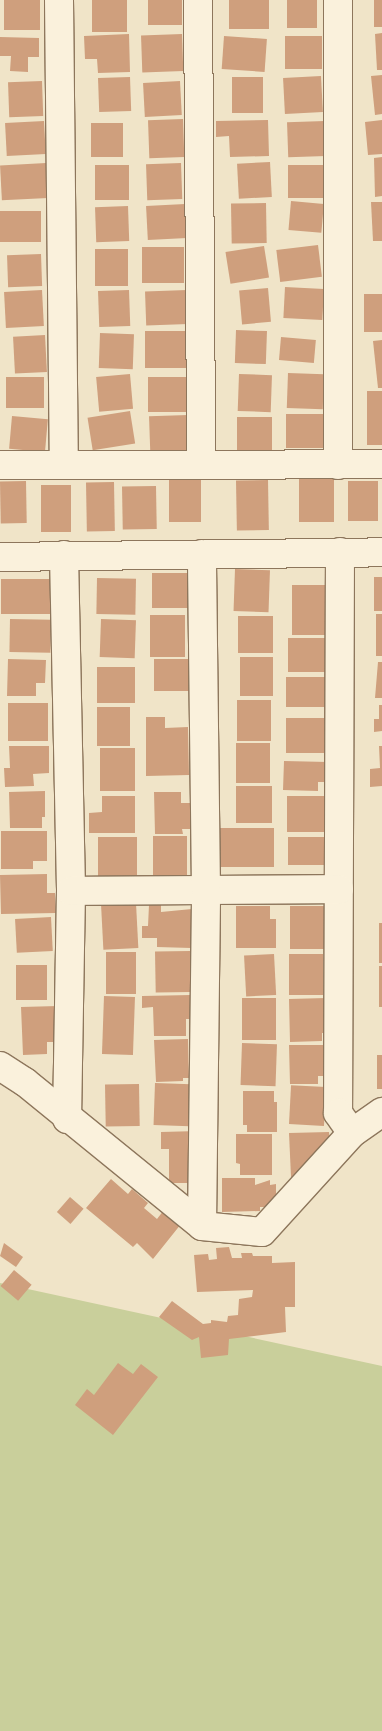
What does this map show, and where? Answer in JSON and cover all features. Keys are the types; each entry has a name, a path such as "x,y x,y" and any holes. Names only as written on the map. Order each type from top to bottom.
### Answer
{"street":[{"path":"60,0 64,465"},
{"path":"198,0 202,465"},
{"path":"338,0 338,464"},
{"path":"0,465 382,464"},
{"path":"340,552 338,1113 352,1133"},
{"path":"0,556 382,552"},
{"path":"202,554 206,890 202,1226"},
{"path":"64,555 71,891 66,1119"},
{"path":"71,891 339,889"},
{"path":"0,1066 25,1082 66,1119 202,1226 262,1232 352,1133 382,1112"}],"green space":[{"path":"0,1283 382,1366 382,1731 0,1731"}],"building":[{"path":"4,0 40,0 40,30 4,30"},
{"path":"92,0 127,0 127,32 92,32"},
{"path":"148,0 182,0 182,25 148,25"},
{"path":"229,0 269,0 269,29 229,29"},
{"path":"287,0 317,0 317,28 287,28"},
{"path":"374,0 382,0 382,27 374,27"},
{"path":"382,33 382,70 377,70 375,34"},
{"path":"129,34 130,72 98,73 97,59 85,59 84,36"},
{"path":"182,34 183,71 142,72 141,35"},
{"path":"224,36 267,39 265,72 222,69"},
{"path":"285,36 322,36 322,69 285,69"},
{"path":"0,37 39,38 39,57 28,57 28,72 10,71 11,56 0,56"},
{"path":"382,75 382,114 375,115 371,76"},
{"path":"321,76 323,112 285,114 283,78"},
{"path":"130,77 131,111 99,112 98,78"},
{"path":"232,77 263,77 263,113 232,113"},
{"path":"42,81 43,116 9,117 8,82"},
{"path":"180,81 182,115 145,117 143,83"},
{"path":"183,119 184,157 149,158 148,120"},
{"path":"268,120 269,156 230,157 229,136 216,137 216,121"},
{"path":"382,120 382,154 368,155 365,122"},
{"path":"44,121 46,154 7,156 5,123"},
{"path":"325,121 326,156 288,157 287,122"},
{"path":"91,123 123,123 123,157 91,157"},
{"path":"382,157 382,196 375,197 374,158"},
{"path":"270,162 272,197 239,199 237,164"},
{"path":"46,163 48,198 2,200 0,165"},
{"path":"181,163 182,199 147,200 146,164"},
{"path":"95,165 129,165 129,200 95,200"},
{"path":"288,165 325,165 325,198 288,198"},
{"path":"291,201 324,204 321,233 288,230"},
{"path":"371,202 382,202 382,241 373,241"},
{"path":"266,203 267,243 232,244 231,204"},
{"path":"185,204 187,238 148,240 146,206"},
{"path":"128,206 129,241 96,242 95,207"},
{"path":"0,211 41,211 41,242 0,242"},
{"path":"318,245 322,277 280,282 276,250"},
{"path":"264,246 269,278 230,284 225,252"},
{"path":"142,247 184,247 184,283 142,283"},
{"path":"95,249 128,249 128,286 95,286"},
{"path":"41,254 42,286 8,287 7,255"},
{"path":"285,287 324,289 322,320 283,318"},
{"path":"268,288 271,322 242,324 239,291"},
{"path":"42,290 44,326 6,328 4,292"},
{"path":"129,290 130,326 99,327 98,291"},
{"path":"187,290 188,324 146,325 145,291"},
{"path":"364,294 382,294 382,332 364,332"},
{"path":"236,330 267,331 266,364 235,363"},
{"path":"145,331 187,331 187,368 145,368"},
{"path":"100,333 134,334 133,369 99,368"},
{"path":"45,335 47,372 15,374 13,337"},
{"path":"281,337 316,340 314,363 279,360"},
{"path":"382,340 382,388 378,388 373,341"},
{"path":"288,373 324,374 323,409 287,408"},
{"path":"130,374 133,409 99,412 96,377"},
{"path":"239,374 272,375 271,412 238,411"},
{"path":"6,377 44,377 44,408 6,408"},
{"path":"148,377 188,377 188,412 148,412"},
{"path":"367,391 382,391 382,445 367,445"},
{"path":"130,411 135,444 93,450 88,418"},
{"path":"286,414 327,414 327,448 286,448"},
{"path":"188,415 189,450 150,451 149,416"},
{"path":"12,416 48,419 45,452 9,449"},
{"path":"237,417 272,417 272,451 237,451"},
{"path":"299,477 334,477 334,522 299,522"},
{"path":"169,480 201,480 201,522 169,522"},
{"path":"268,480 269,530 237,531 236,481"},
{"path":"0,481 26,481 27,523 1,523"},
{"path":"348,481 378,481 378,521 348,521"},
{"path":"86,482 114,482 115,531 87,531"},
{"path":"41,485 71,485 71,532 41,532"},
{"path":"156,486 157,529 123,530 122,487"},
{"path":"235,569 270,570 269,612 234,611"},
{"path":"152,573 188,573 188,608 152,608"},
{"path":"374,577 382,577 382,611 374,611"},
{"path":"97,578 136,579 135,615 96,614"},
{"path":"1,579 51,579 51,614 1,614"},
{"path":"292,585 327,585 327,635 292,635"},
{"path":"376,614 382,614 382,656 376,656"},
{"path":"150,615 185,615 185,657 150,657"},
{"path":"238,616 273,616 273,653 238,653"},
{"path":"10,619 51,620 50,653 9,652"},
{"path":"101,619 136,620 135,658 100,657"},
{"path":"288,638 328,638 328,672 288,672"},
{"path":"240,657 273,657 273,696 240,696"},
{"path":"8,659 46,660 45,683 36,683 36,696 7,696"},
{"path":"154,659 189,659 189,691 154,691"},
{"path":"378,662 382,662 382,698 375,698"},
{"path":"97,667 135,667 135,703 97,703"},
{"path":"286,677 328,677 328,707 286,707"},
{"path":"237,700 271,700 271,741 237,741"},
{"path":"8,703 48,703 48,741 8,741"},
{"path":"379,705 382,705 382,731 374,732 374,719 379,719"},
{"path":"97,707 130,707 130,746 97,746"},
{"path":"146,717 165,717 165,728 188,727 189,775 146,776"},
{"path":"286,718 330,718 330,753 286,753"},
{"path":"236,743 270,743 270,783 236,783"},
{"path":"9,746 49,746 49,773 33,774 34,786 5,787 4,768 10,768"},
{"path":"379,746 382,746 382,786 370,787 370,769 380,768"},
{"path":"100,748 135,748 135,791 100,791"},
{"path":"284,761 328,762 328,782 318,782 318,791 283,790"},
{"path":"236,786 272,786 272,823 236,823"},
{"path":"45,791 45,817 42,817 42,828 10,828 9,792"},
{"path":"154,792 181,792 181,803 192,803 192,829 182,829 183,834 155,834"},
{"path":"102,796 135,796 135,833 89,833 89,813 102,812"},
{"path":"287,796 325,796 325,832 287,832"},
{"path":"219,828 274,828 274,867 219,867"},
{"path":"1,831 47,831 47,861 33,861 33,869 1,869"},
{"path":"153,836 187,836 187,877 153,877"},
{"path":"98,837 137,837 137,878 98,878"},
{"path":"288,837 333,837 333,865 288,865"},
{"path":"47,874 47,893 55,893 56,913 1,914 0,875"},
{"path":"136,903 138,948 103,950 101,905"},
{"path":"149,905 161,905 161,912 192,909 191,948 157,947 157,938 142,938 142,926 148,926"},
{"path":"236,906 270,906 270,919 276,919 276,948 236,948"},
{"path":"290,906 326,906 326,949 290,949"},
{"path":"51,917 53,951 17,953 15,919"},
{"path":"379,923 382,923 382,963 379,963"},
{"path":"190,951 191,992 156,993 155,952"},
{"path":"106,952 136,952 136,994 106,994"},
{"path":"274,954 276,995 246,997 244,956"},
{"path":"289,954 323,954 323,995 289,995"},
{"path":"16,965 47,965 47,1000 16,1000"},
{"path":"379,966 382,966 382,1007 379,1007"},
{"path":"191,995 191,1019 186,1019 186,1036 154,1036 153,1007 142,1008 142,996"},
{"path":"104,996 135,997 133,1055 102,1054"},
{"path":"242,998 276,998 276,1040 242,1040"},
{"path":"326,998 327,1033 322,1033 322,1041 290,1042 289,999"},
{"path":"58,1006 58,1042 47,1042 47,1054 23,1055 21,1007"},
{"path":"188,1039 189,1078 183,1078 183,1081 156,1082 154,1040"},
{"path":"242,1043 277,1044 276,1086 241,1085"},
{"path":"289,1045 327,1045 328,1076 318,1076 318,1084 290,1084"},
{"path":"377,1055 382,1055 382,1089 377,1089"},
{"path":"155,1083 191,1084 190,1126 154,1125"},
{"path":"139,1084 140,1126 106,1127 105,1085"},
{"path":"291,1085 326,1087 324,1126 289,1124"},
{"path":"243,1091 274,1091 274,1102 277,1102 277,1132 247,1132 247,1125 243,1125"},
{"path":"198,1131 194,1183 169,1183 169,1149 161,1149 161,1132"},
{"path":"329,1132 330,1144 309,1176 291,1177 289,1133"},
{"path":"236,1134 272,1134 272,1175 240,1175 240,1164 236,1163"},
{"path":"222,1178 255,1178 255,1185 270,1180 270,1185 276,1184 276,1202 268,1202 268,1207 260,1207 260,1211 222,1212"},
{"path":"111,1179 128,1194 132,1189 148,1203 144,1208 157,1219 164,1210 181,1224 153,1259 137,1243 133,1247 86,1208"},
{"path":"70,1197 84,1209 70,1224 57,1212"},
{"path":"4,1243 23,1257 16,1267 0,1256"},
{"path":"229,1247 232,1258 242,1258 241,1253 252,1253 253,1256 272,1256 272,1263 295,1262 295,1307 285,1307 286,1332 229,1339 228,1355 201,1358 199,1337 192,1340 159,1317 172,1301 203,1324 211,1323 211,1320 227,1322 228,1316 238,1315 239,1299 252,1297 253,1290 197,1292 194,1255 208,1254 209,1260 217,1259 216,1248"},
{"path":"14,1270 32,1285 18,1301 1,1286"},
{"path":"118,1363 133,1374 141,1364 158,1377 113,1435 75,1405 87,1389 94,1395"}]}
